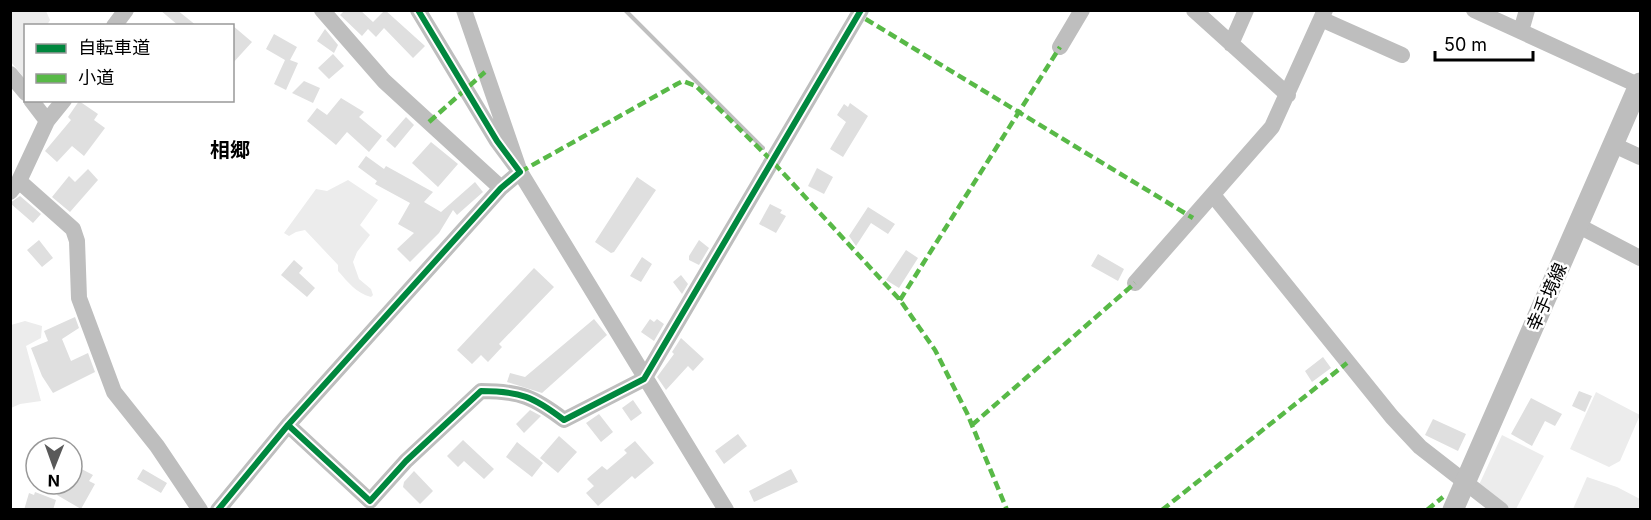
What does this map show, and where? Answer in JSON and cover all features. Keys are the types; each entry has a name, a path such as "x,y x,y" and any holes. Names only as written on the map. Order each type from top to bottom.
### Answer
{"main road":[{"name":"幸手境線","path":"1453,510 1640,85"}],"street":[{"path":"116,24 126,10"},
{"path":"417,10 497,141 520,172 644,379 726,510"},
{"path":"464,10 520,172"},
{"path":"288,425 370,501 406,461 481,391 502,391 536,399 564,420 644,379 861,10"},
{"path":"1060,47 1082,10"},
{"path":"1194,10 1288,95"},
{"path":"1231,44 1246,10"},
{"path":"1473,10 1640,85"},
{"path":"1521,31 1527,10"},
{"path":"329,13 384,81 501,188"},
{"path":"1135,283 1272,126 1323,15 1402,55"},
{"path":"10,74 24,91"},
{"path":"33,102 47,121"},
{"path":"62,102 47,121 15,186 73,229 76,242 79,298 114,392 157,446 200,510"},
{"path":"1614,145 1641,157"},
{"path":"218,510 288,425 501,188 520,172"},
{"path":"1213,195 1392,417 1420,447 1501,510"},
{"path":"1579,226 1641,258"}],"shaded area":[{"path":"10,11 46,11 50,20 48,24 24,24 24,78 11,62"},
{"path":"348,180 378,200 360,225 370,235 357,252 353,262 359,279 371,289 373,295 371,297 361,293 349,283 338,271 338,265 305,230 289,236 284,233 316,189 327,191"},
{"path":"25,321 42,326 41,338 26,346 41,401 20,404 11,408 11,325"},
{"path":"1596,392 1640,415 1620,461 1609,467 1570,449"},
{"path":"1502,435 1544,456 1516,509 1508,509 1478,487"},
{"path":"1587,477 1617,487 1640,499 1640,509 1573,509"}],"building":[{"path":"160,10 177,10 194,24 177,24"},
{"path":"345,10 360,10 373,22 385,10 425,46 413,58 384,28 376,37 368,29 362,36 340,15"},
{"path":"234,27 252,42 234,62"},
{"path":"325,29 338,45 334,53 317,41"},
{"path":"274,34 297,47 290,60 298,63 286,90 274,84 285,60 266,49"},
{"path":"333,54 344,66 329,79 318,68"},
{"path":"304,81 320,88 313,103 292,93"},
{"path":"341,98 364,112 359,117 382,136 369,152 347,132 336,145 307,121 317,108 327,115"},
{"path":"80,102 98,114 94,120 105,128 84,156 72,146 57,162 45,151 71,120 68,117"},
{"path":"850,103 868,116 843,157 830,149 846,122 837,115 844,104 848,107"},
{"path":"406,117 414,125 395,148 386,140"},
{"path":"431,142 458,164 438,187 412,163"},
{"path":"366,156 384,169 386,166 433,192 424,202 441,212 475,182 483,192 457,215 453,210 439,233 410,262 397,249 414,233 398,224 410,203 375,184 377,181 358,167"},
{"path":"817,168 833,177 824,194 808,186"},
{"path":"88,169 98,180 70,212 52,197 69,176 75,182"},
{"path":"637,177 656,190 614,252 611,253 595,242"},
{"path":"20,196 41,214 33,223 10,203"},
{"path":"770,204 782,210 780,213 786,216 776,233 759,224"},
{"path":"868,207 895,224 888,234 871,223 856,246 849,236"},
{"path":"39,240 53,258 42,267 27,250"},
{"path":"699,240 709,248 699,265 689,260 689,256"},
{"path":"906,250 918,258 899,288 886,280"},
{"path":"1098,254 1124,269 1118,281 1091,266"},
{"path":"642,257 652,264 641,282 630,276"},
{"path":"294,260 303,268 299,273 315,288 307,297 281,275"},
{"path":"534,268 554,287 499,344 502,347 488,362 481,355 472,364 457,350"},
{"path":"681,275 688,284 682,294 673,282"},
{"path":"75,317 79,328 62,339 71,361 88,353 95,372 53,393 42,376 31,348 48,341 44,331"},
{"path":"594,319 607,335 542,393 507,382 510,373 525,377"},
{"path":"650,319 654,322 657,319 664,324 654,341 641,332"},
{"path":"681,338 704,359 693,371 688,366 666,390 657,377 674,354 672,352"},
{"path":"1323,357 1331,368 1312,382 1305,371"},
{"path":"1579,391 1592,396 1585,412 1572,406"},
{"path":"1531,398 1562,414 1555,426 1545,421 1532,446 1511,434"},
{"path":"633,400 642,413 631,421 622,408"},
{"path":"530,410 541,416 524,433 516,424"},
{"path":"599,414 613,432 601,442 586,423"},
{"path":"1433,419 1466,434 1458,451 1425,435"},
{"path":"738,434 747,446 724,464 715,451"},
{"path":"559,436 577,452 558,473 540,458"},
{"path":"463,440 494,469 484,479 464,461 458,467 447,456"},
{"path":"635,441 654,463 635,479 632,476 598,506 586,493 594,486 587,479 602,466 607,470 627,453 624,450"},
{"path":"517,442 543,463 532,477 506,457"},
{"path":"143,469 167,483 161,493 137,479"},
{"path":"791,469 798,482 754,502 749,491"},
{"path":"84,470 93,475 89,481 95,484 81,509 59,496 84,496"},
{"path":"414,471 433,491 420,504 403,487 404,482"},
{"path":"28,496 46,496 56,500 53,510 24,510"}],"waterway":[{"path":"625,10 763,148"}],"marked path":[{"path":"854,12 1193,218"},
{"path":"900,300 1060,47"},
{"path":"429,122 485,72"},
{"path":"520,172 683,81 696,86 772,161 900,300 935,350 967,413 1007,510"},
{"path":"972,425 1135,283"},
{"path":"1162,510 1347,363"},
{"path":"1427,510 1443,497"}],"cycle path":[{"path":"218,510 288,425 501,188 520,172 497,141 418,10"},
{"path":"288,425 370,501 406,461 481,391 506,392 526,397 564,420 644,379 861,10"}],"district":[{"name":"相郷","path":"230,150"}]}
